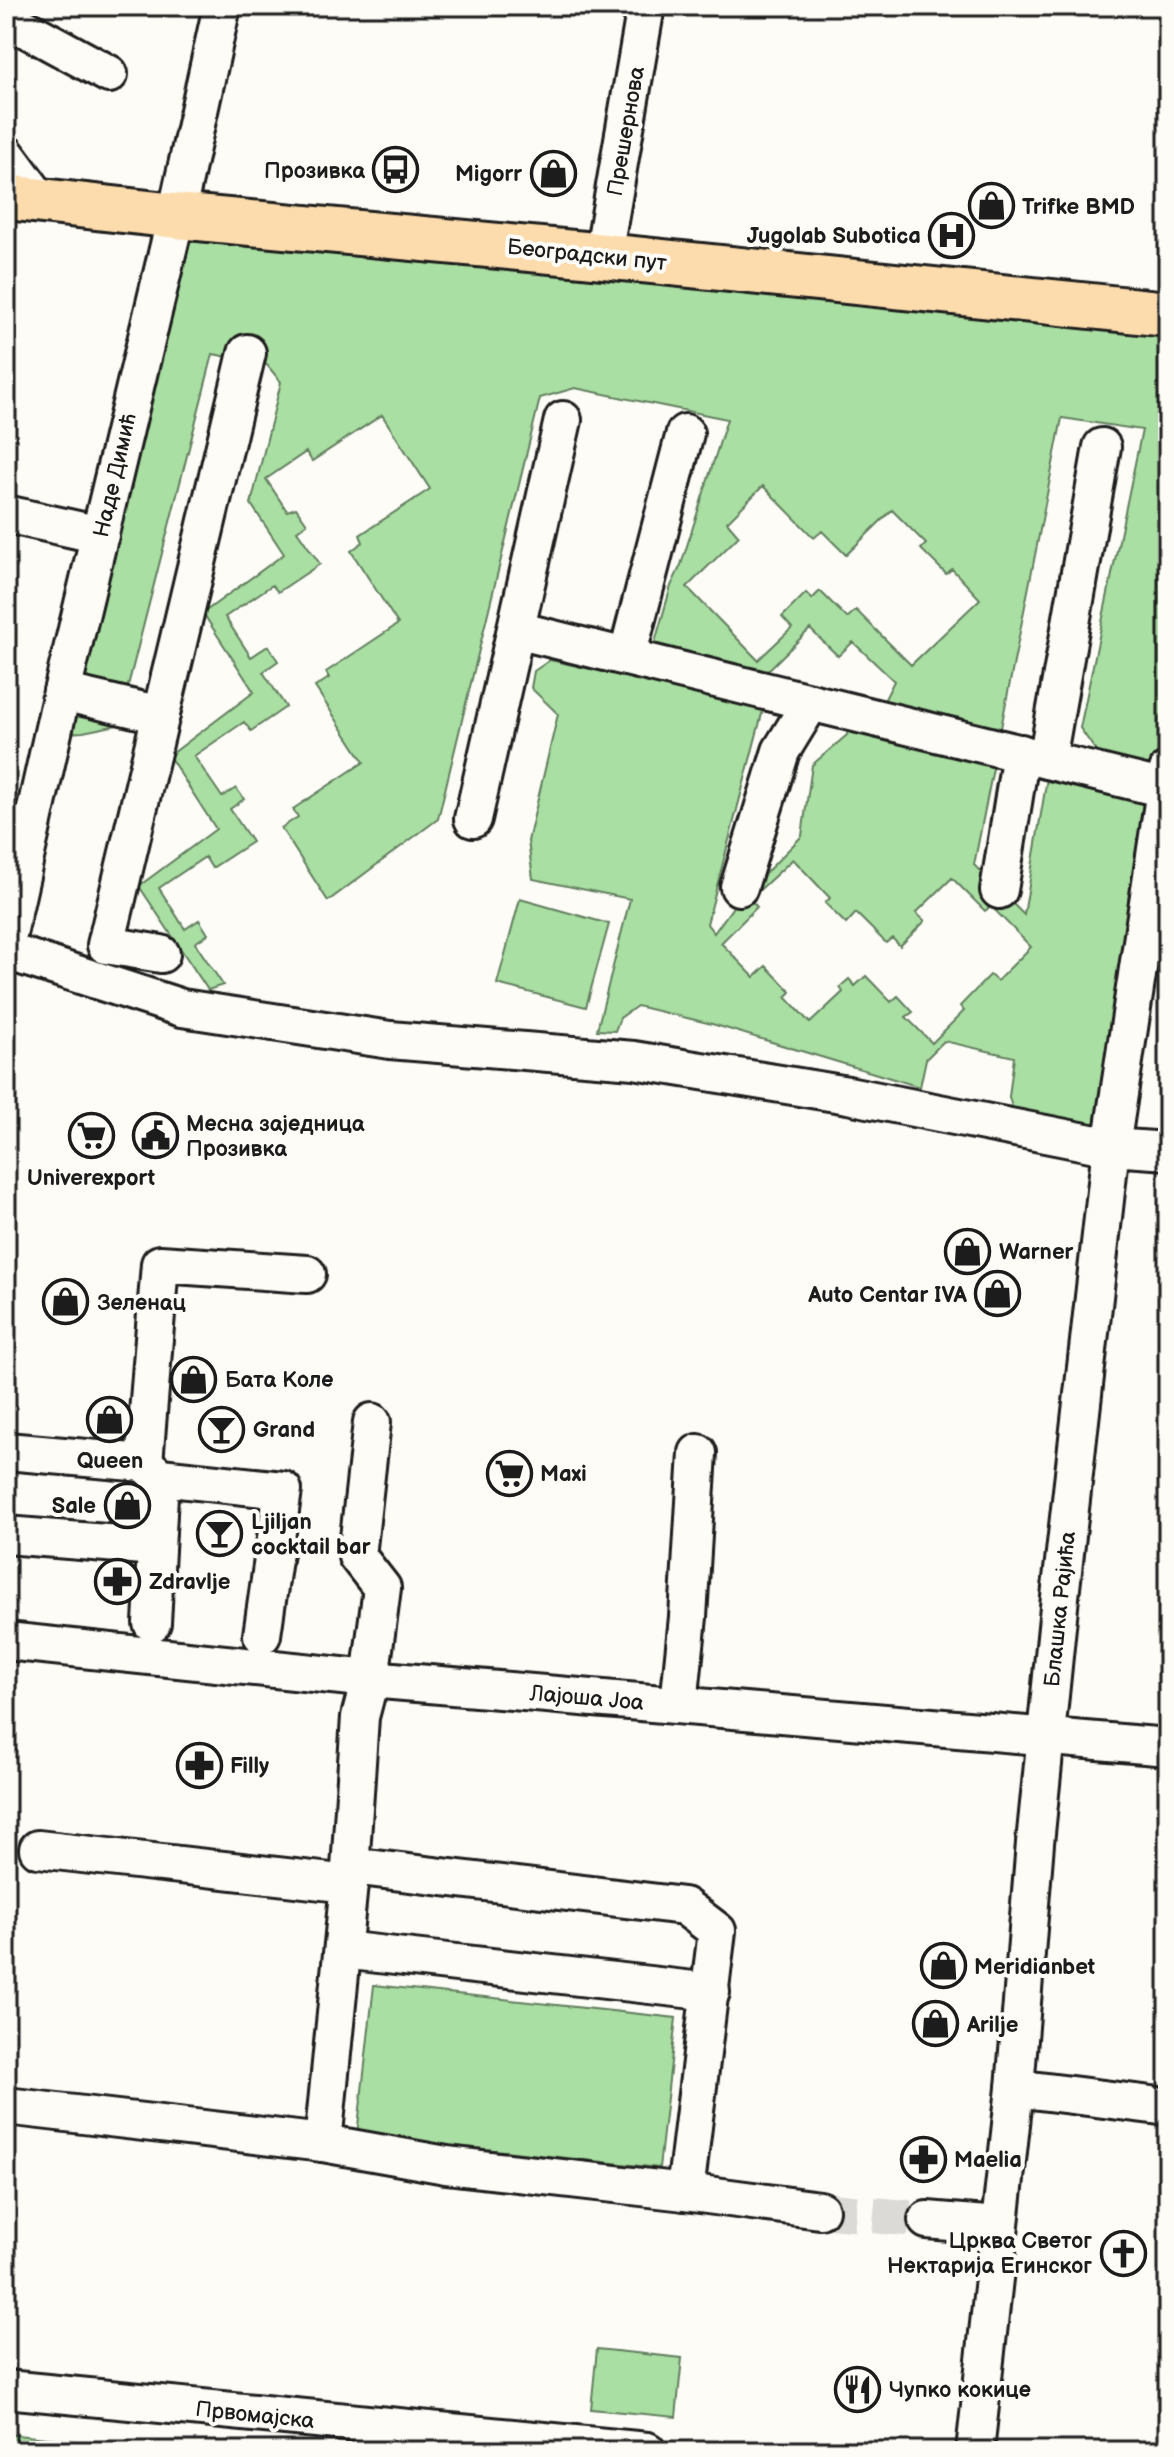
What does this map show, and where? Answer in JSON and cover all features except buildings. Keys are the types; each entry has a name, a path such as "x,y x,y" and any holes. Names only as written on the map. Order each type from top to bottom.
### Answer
{"main road":[{"name":"Београдски пут","path":"23,198 176,216 1168,314"}],"street":[{"name":"Наде Димић","path":"7,937 176,216 222,6"},
{"name":"Прешернова","path":"603,256 646,6"},
{"path":"6,18 109,74"},
{"path":"6,154 23,198"},
{"path":"161,954 106,945 247,353"},
{"path":"473,819 563,420"},
{"path":"627,657 685,433"},
{"path":"999,890 1034,756 1102,447"},
{"path":"6,514 100,535"},
{"path":"516,630 1034,756 1166,779"},
{"path":"62,692 161,715"},
{"path":"739,887 781,751 811,702"},
{"name":"Блашка Рајића","path":"975,2451 1015,2088 1046,1737 1111,1147 1166,779"},
{"path":"7,937 182,1008 390,1040 634,1060 848,1095 1111,1147 1168,1151"},
{"path":"152,1623 156,1547 152,1470 160,1264 307,1274"},
{"path":"323,2143 350,1875 360,1717 370,1679 382,1588 357,1556 372,1422"},
{"path":"6,1451 283,1490 262,1635"},
{"path":"679,1704 688,1617 698,1453"},
{"path":"6,1535 156,1547"},
{"name":"Лајоша Јоа","path":"6,1641 370,1679 1168,1747"},
{"path":"38,1849 684,1906 717,1931 685,2192"},
{"path":"343,1950 711,1992"},
{"path":"1015,2088 1168,2107"},
{"path":"6,2106 323,2143 446,2165 820,2210"},
{"path":"927,2220 998,2226"},
{"name":"Првомајска","path":"6,2389 647,2451"}],"green space":[{"path":"176,216 1168,314 1168,771 1111,1147 1018,1128 1009,1097 1014,1057 944,1041 926,1059 920,1087 712,1024 637,1006 620,1018 615,1031 597,1030 630,899 533,879 528,841 558,714 531,688 534,671 550,660 644,681 671,586 681,565 727,419 575,388 540,398 438,819 328,901 281,828 298,817 293,809 364,762 315,687 329,678 326,672 398,624 351,551 363,542 360,535 430,489 382,415 312,461 306,452 266,479 287,511 296,508 307,524 297,531 320,564 278,592 272,585 225,617 251,657 268,646 278,661 263,672 286,707 251,731 244,722 194,756 222,797 236,788 244,799 230,809 252,842 212,868 205,857 159,888 185,929 199,920 208,934 195,943 223,985 208,990 139,886 216,829 169,756 254,692 203,613 284,554 251,504 281,382 267,365 213,354 118,725 53,734","holes":["1062,418 1142,430 1080,728 1096,751 1110,758 1047,778 1024,915 974,865","763,486 814,538 822,531 846,555 892,510 926,544 921,549 946,574 952,569 980,599 911,665 856,610 847,618 820,591 812,599 806,593 782,617 792,628 758,660 687,587 739,536 727,522","810,629 838,656 853,642 894,681 876,717 852,712 847,735 812,765 802,836 735,904 714,933 707,924 768,691 751,687","793,859 830,898 825,903 846,924 856,913 886,943 892,938 900,946 925,921 916,913 952,878 985,911 991,906 1031,947 997,981 990,975 960,1006 964,1011 932,1043 906,1017 913,1012 898,996 891,1002 866,976 855,986 849,979 840,987 843,992 810,1023 786,997 791,992 766,966 754,977 721,943 757,907 750,899"]},
{"path":"520,899 609,924 586,1007 497,984"},
{"path":"374,1985 676,2018 659,2168 357,2135"},
{"path":"597,2349 682,2358 676,2417 591,2409"},
{"path":"6,2434 177,2451 6,2451"}],"tunnel":[{"path":"820,2210 927,2220"}],"place":[{"name":"Прозивка","path":"396,170"},
{"name":"Migorr","path":"553,173"},
{"name":"Trifke BMD","path":"991,206"},
{"name":"Jugolab Subotica","path":"952,235"},
{"name":"Univerexport","path":"91,1136"},
{"name":"Месна заједница Прозивка","path":"155,1136"},
{"name":"Warner","path":"968,1251"},
{"name":"Auto Centar IVA","path":"998,1294"},
{"name":"Зеленац","path":"66,1302"},
{"name":"Бата Коле","path":"194,1379"},
{"name":"Queen","path":"110,1419"},
{"name":"Grand","path":"222,1429"},
{"name":"Maxi","path":"509,1473"},
{"name":"Sale","path":"127,1505"},
{"name":"Ljiljan cocktail bar","path":"220,1534"},
{"name":"Zdravlje","path":"118,1581"},
{"name":"Filly","path":"199,1765"},
{"name":"Meridianbet","path":"943,1966"},
{"name":"Arilje","path":"936,2024"},
{"name":"Maelia","path":"923,2159"},
{"name":"Црква Светог Нектарија Егинског","path":"1123,2253"},
{"name":"Чупко кокице","path":"858,2389"}]}
